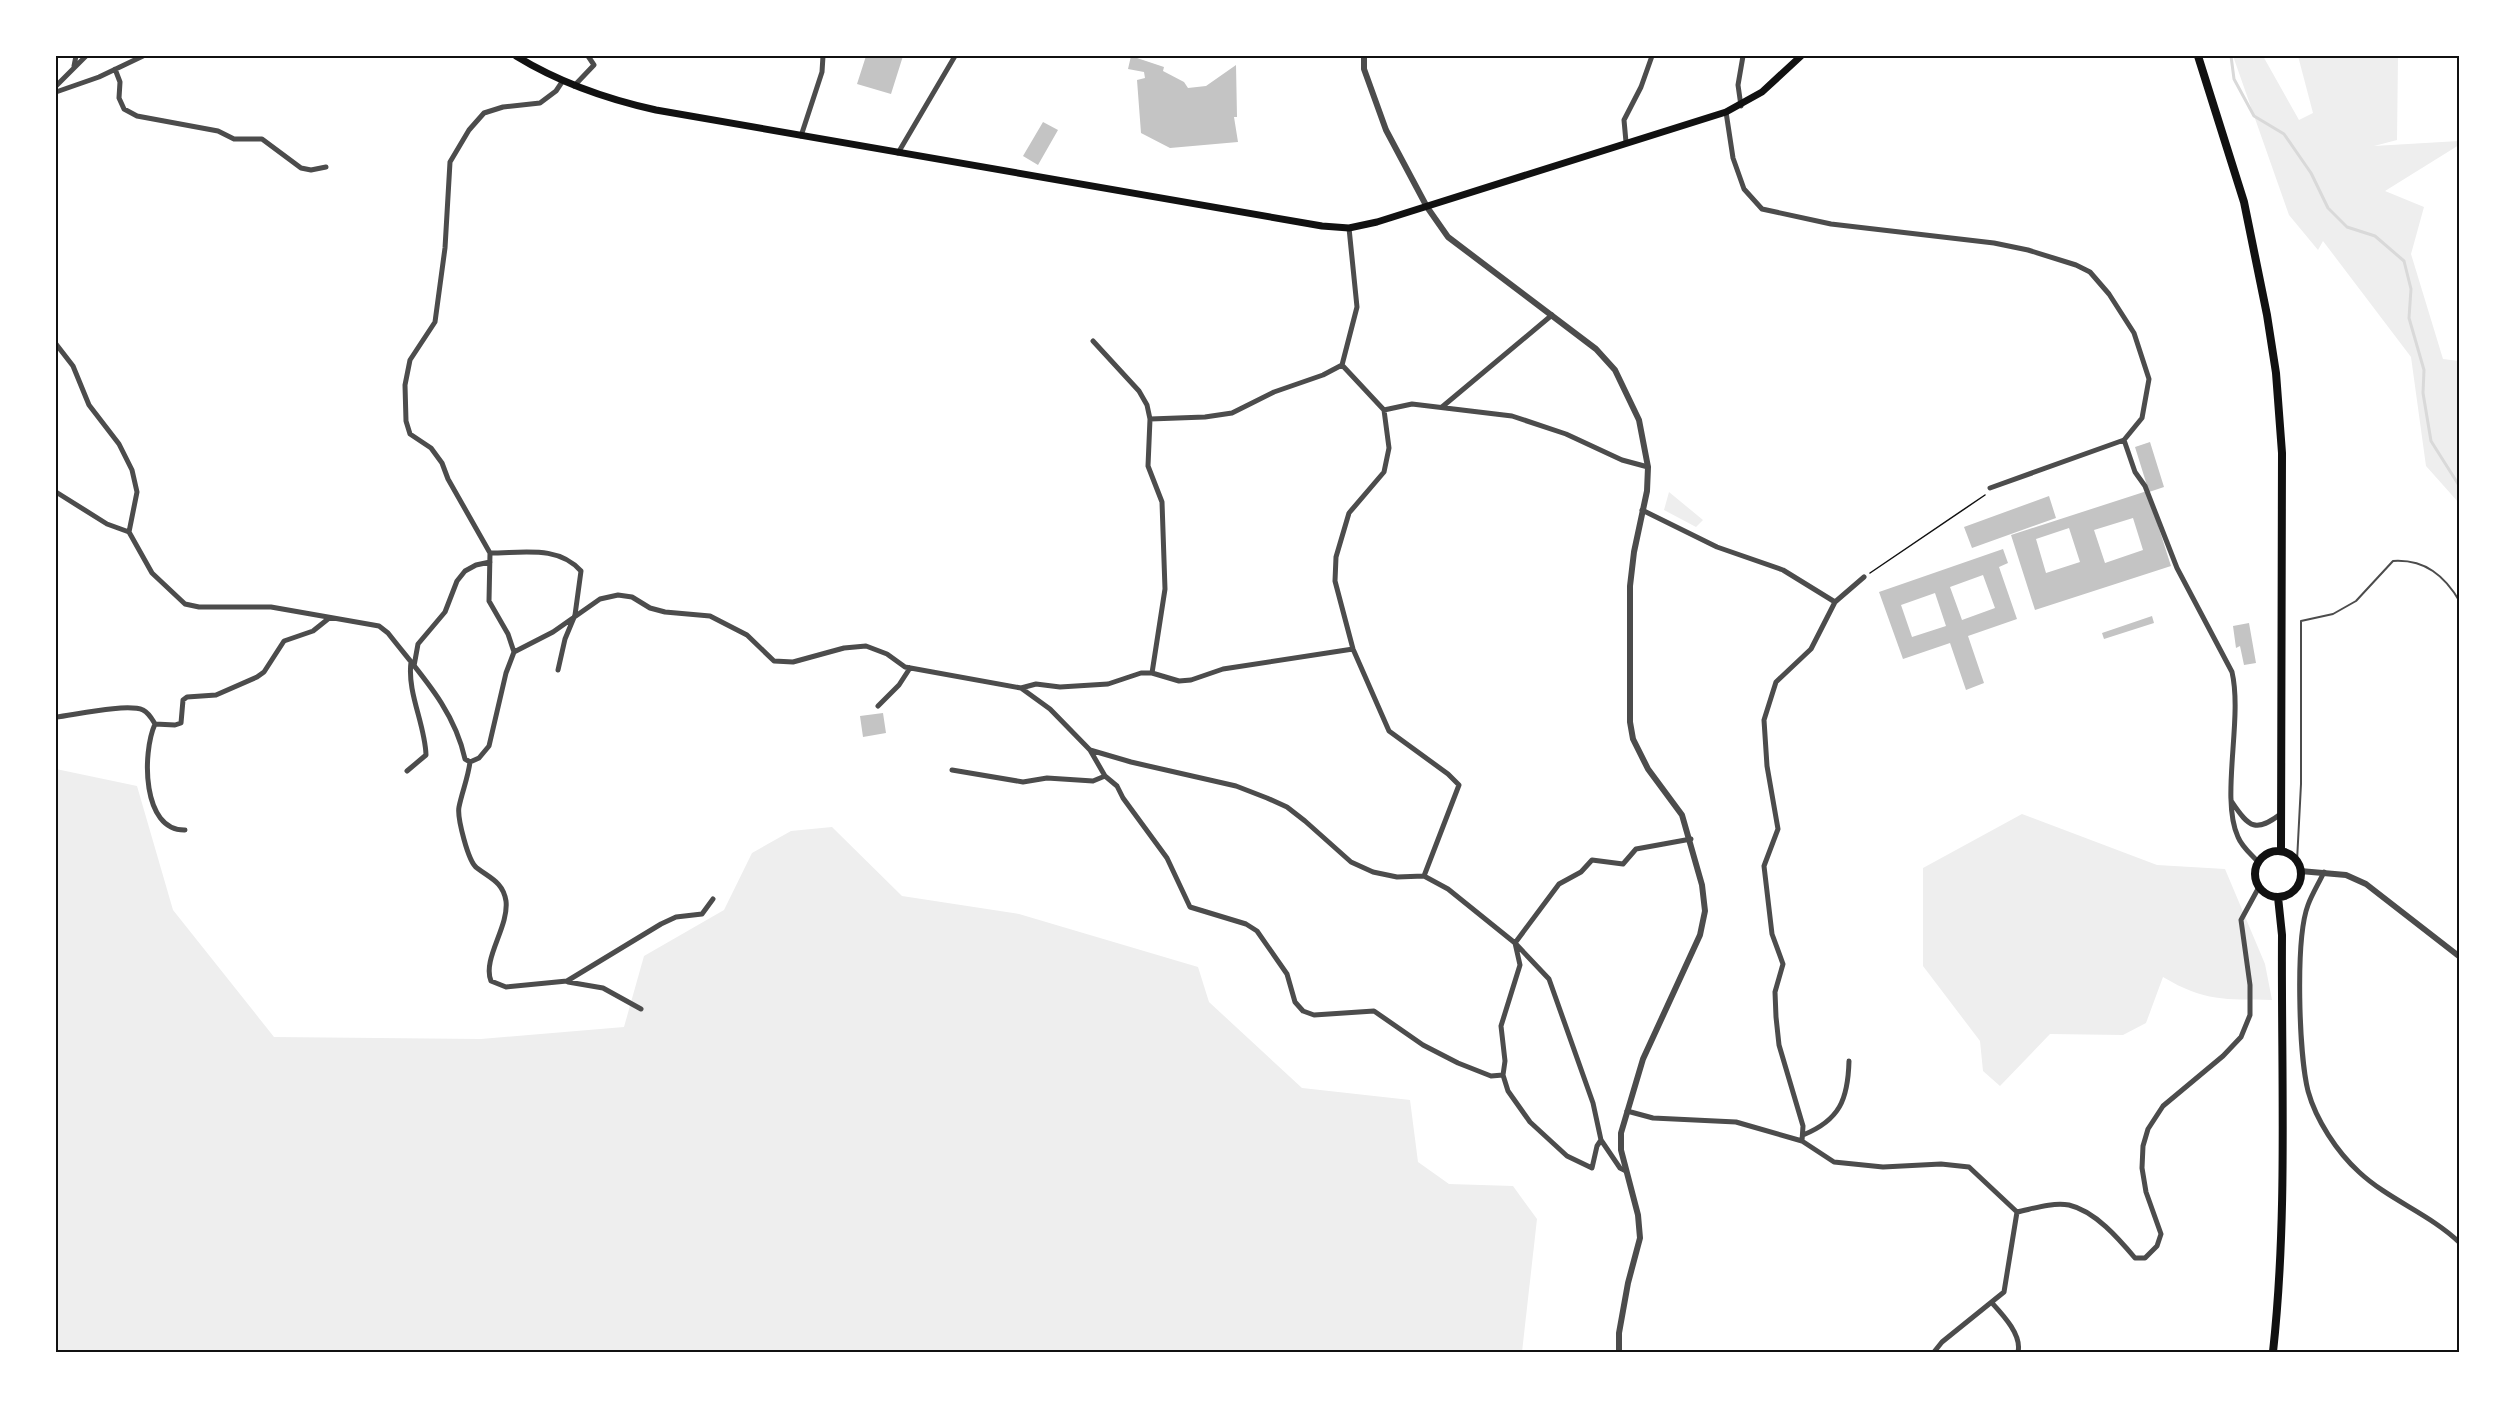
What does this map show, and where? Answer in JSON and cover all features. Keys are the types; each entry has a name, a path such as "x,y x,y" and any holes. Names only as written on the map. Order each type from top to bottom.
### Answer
{"highway":[{"path":"2198,56 2244,202 2263,293 2276,373 2282,463 2281,851"},
{"path":"2281,851 2297,861 2300,871 2297,886 2292,891 2278,897 2264,892 2259,887 2255,874 2258,862 2268,853 2281,851"},
{"path":"2272,1353 2279,1298 2281,1172 2282,935 2278,897"}],"main road":[{"path":"516,56 562,82 624,103 656,110 1322,226 1349,228 1427,207 1726,112 1741,106 1784,74 1801,56"}],"street":[{"path":"74,68 76,56"},
{"path":"56,86 86,56"},
{"path":"56,92 143,56"},
{"path":"574,86 594,64 588,56"},
{"path":"801,136 822,72 823,56"},
{"path":"898,153 955,56"},
{"path":"1364,56 1364,69 1374,103 1427,207 1448,237 1596,350 1615,370 1639,420 1648,467 1647,491 1630,586 1630,722 1637,752 1682,815 1702,885 1705,911 1700,935 1643,1059 1621,1133 1621,1150 1638,1215 1640,1238 1628,1283 1619,1333 1619,1353"},
{"path":"1626,142 1623,120 1641,87 1652,56"},
{"path":"1741,106 1738,85 1743,56"},
{"path":"115,69 120,82 119,98 124,109 137,116 218,131 234,139 262,139 301,168 311,170 326,167"},
{"path":"514,652 489,601 490,553 448,479 442,463 431,448 410,434 406,421 405,385 410,360 435,322 445,248 450,162 459,145 484,113 503,107 540,103 556,91 562,82"},
{"path":"1726,112 1733,158 1744,189 1762,209 1831,224 1994,243 2076,264 2090,272 2109,294 2134,333 2149,379 2142,418 2124,440 1990,488"},
{"path":"1150,419 1205,417 1232,413 1274,392 1323,375 1342,364 1357,307 1349,228"},
{"path":"1442,407 1552,315"},
{"path":"1093,342 1139,391 1147,405 1150,419 1148,466 1162,502 1165,589 1152,673"},
{"path":"56,344 73,366 89,405 119,444 132,470 137,492 129,532 152,573 185,604 199,608 271,607 328,619 379,626 438,696 458,733 465,759 470,762"},
{"path":"1342,364 1384,410 1389,448 1384,472 1349,513 1336,557 1335,581 1353,649 1389,731 1448,774 1459,785 1424,876"},
{"path":"1384,410 1412,404 1512,416 1566,434 1622,460 1648,467"},
{"path":"2124,440 2135,472 2145,486 2177,567 2232,672 2235,690 2232,801 2234,827 2238,839 2258,862"},
{"path":"56,492 107,524 129,532"},
{"path":"1642,510 1717,547 1752,557 1783,570 1834,602"},
{"path":"490,553 558,554 572,561 581,571 575,615 565,639 558,670"},
{"path":"407,771 426,755 425,736 409,675 417,644 445,612 458,581 470,568 490,562"},
{"path":"1802,1138 1803,1126 1779,1045 1776,1017 1775,992 1783,964 1772,934 1764,866 1778,830 1767,766 1764,720 1776,682 1811,649 1834,602 1864,577"},
{"path":"470,762 479,758 489,746 506,674 514,652 553,632 600,599 618,595 632,597 650,608 665,612 710,616 747,635 774,661 792,662 844,648 866,646 910,668 1021,688 1036,684 1060,687 1108,684 1129,676 1152,673 1179,681 1191,680 1223,669 1353,649"},
{"path":"155,724 181,723 183,700 187,697 216,694 257,677 264,672 284,641 313,631 328,619"},
{"path":"878,706 899,685 910,668"},
{"path":"1021,688 1050,709 1090,750 1105,776 1117,786 1123,798 1167,858 1190,907 1246,924 1257,931 1287,974 1295,1002 1303,1011 1314,1015 1374,1011 1423,1045 1449,1058 1491,1076 1503,1075"},
{"path":"56,717 108,709 141,709 149,714 155,724"},
{"path":"155,724 148,740 153,808 163,824 174,830 185,830"},
{"path":"1090,750 1131,762 1236,786 1267,798 1287,807 1351,862 1373,872 1424,876 1448,889 1515,943 1549,980 1593,1103 1601,1140 1620,1168 1626,1171"},
{"path":"470,762 467,785 458,809 466,849 476,868 499,883 506,903 504,922 487,972 490,981 506,987 567,981 603,988 641,1009"},
{"path":"952,770 1023,782 1047,778 1093,781 1105,776"},
{"path":"2232,801 2246,822 2253,825 2269,823 2282,813"},
{"path":"1515,943 1560,884 1581,872 1592,860 1623,864 1636,849 1690,838"},
{"path":"2300,871 2346,875 2366,885 2460,957"},
{"path":"2324,872 2307,906 2301,944 2301,1013 2308,1093 2328,1133 2358,1172 2378,1188 2445,1229 2460,1243"},
{"path":"2017,1212 2043,1206 2068,1205 2105,1226 2135,1258 2145,1258 2157,1246 2161,1234 2146,1192 2143,1146 2148,1129 2163,1106 2223,1056 2241,1037 2250,1015 2250,984 2241,920 2259,887"},
{"path":"567,981 661,924 676,917 702,914 713,899"},
{"path":"1515,943 1520,965 1501,1026 1505,1061 1503,1075 1517,1107 1567,1156 1592,1168 1597,1146 1601,1140"},
{"path":"1802,1138 1832,1118 1843,1102 1848,1088 1849,1061"},
{"path":"1628,1111 1653,1118 1736,1122 1802,1138 1834,1162 1883,1167 1941,1164 1969,1167 2017,1212"},
{"path":"1934,1353 1942,1342 1992,1304 2004,1292 2017,1212"},
{"path":"1992,1304 2014,1333 2019,1346 2018,1353"}],"lane":[{"path":"2297,861 2301,784 2301,621 2333,614 2356,601 2393,561 2416,562 2437,573 2449,584 2460,602"}],"path":[{"path":"1864,577 1984,497 1990,488"}],"shaded area":[{"path":"2233,56 2263,56 2299,120 2313,113 2298,56 2398,56 2397,140 2374,146 2459,141 2459,145 2385,191 2424,207 2411,254 2443,359 2459,361 2459,503 2426,466 2411,357 2323,241 2318,250 2289,215"},
{"path":"1669,492 1703,520 1696,527 1664,510"},
{"path":"56,769 137,786 173,910 274,1037 481,1039 624,1027 644,956 724,910 752,853 791,831 832,827 902,896 1019,914 1198,967 1209,1002 1302,1088 1410,1100 1418,1162 1449,1184 1513,1186 1537,1219 1522,1352 56,1352"},
{"path":"2022,814 2157,865 2225,869 2265,964 2272,1000 2228,999 2204,995 2163,977 2146,1023 2123,1035 2050,1034 2000,1086 1983,1071 1980,1041 1923,966 1923,868"}],"building":[{"path":"866,56 903,56 891,94 857,84"},
{"path":"1131,56 1164,67 1163,71 1184,82 1188,88 1206,86 1236,65 1237,117 1234,117 1238,142 1170,148 1141,133 1137,80 1145,78 1144,72 1128,69"},
{"path":"1043,122 1058,130 1038,165 1023,156"},
{"path":"2150,442 2164,487 2149,492 2135,447"},
{"path":"2147,491 2171,566 2035,610 2011,535","holes":["2133,518 2143,550 2105,563 2094,530","2069,528 2080,562 2046,573 2036,539"]},
{"path":"2049,496 2056,518 1972,548 1964,527"},
{"path":"2003,549 2008,563 1999,567 2017,619 1968,636 1984,683 1966,690 1950,643 1903,659 1879,592","holes":["1983,575 1995,608 1962,620 1950,587","1935,593 1946,626 1912,637 1901,605"]},
{"path":"2152,616 2154,623 2104,639 2102,633"},
{"path":"2249,623 2256,663 2244,665 2240,646 2236,648 2233,626"},
{"path":"883,713 886,733 863,737 860,716"}],"waterway":[{"path":"2231,56 2234,79 2254,116 2284,134 2311,173 2328,208 2347,227 2375,236 2404,261 2411,289 2409,318 2424,370 2423,393 2431,441 2460,487"}]}
